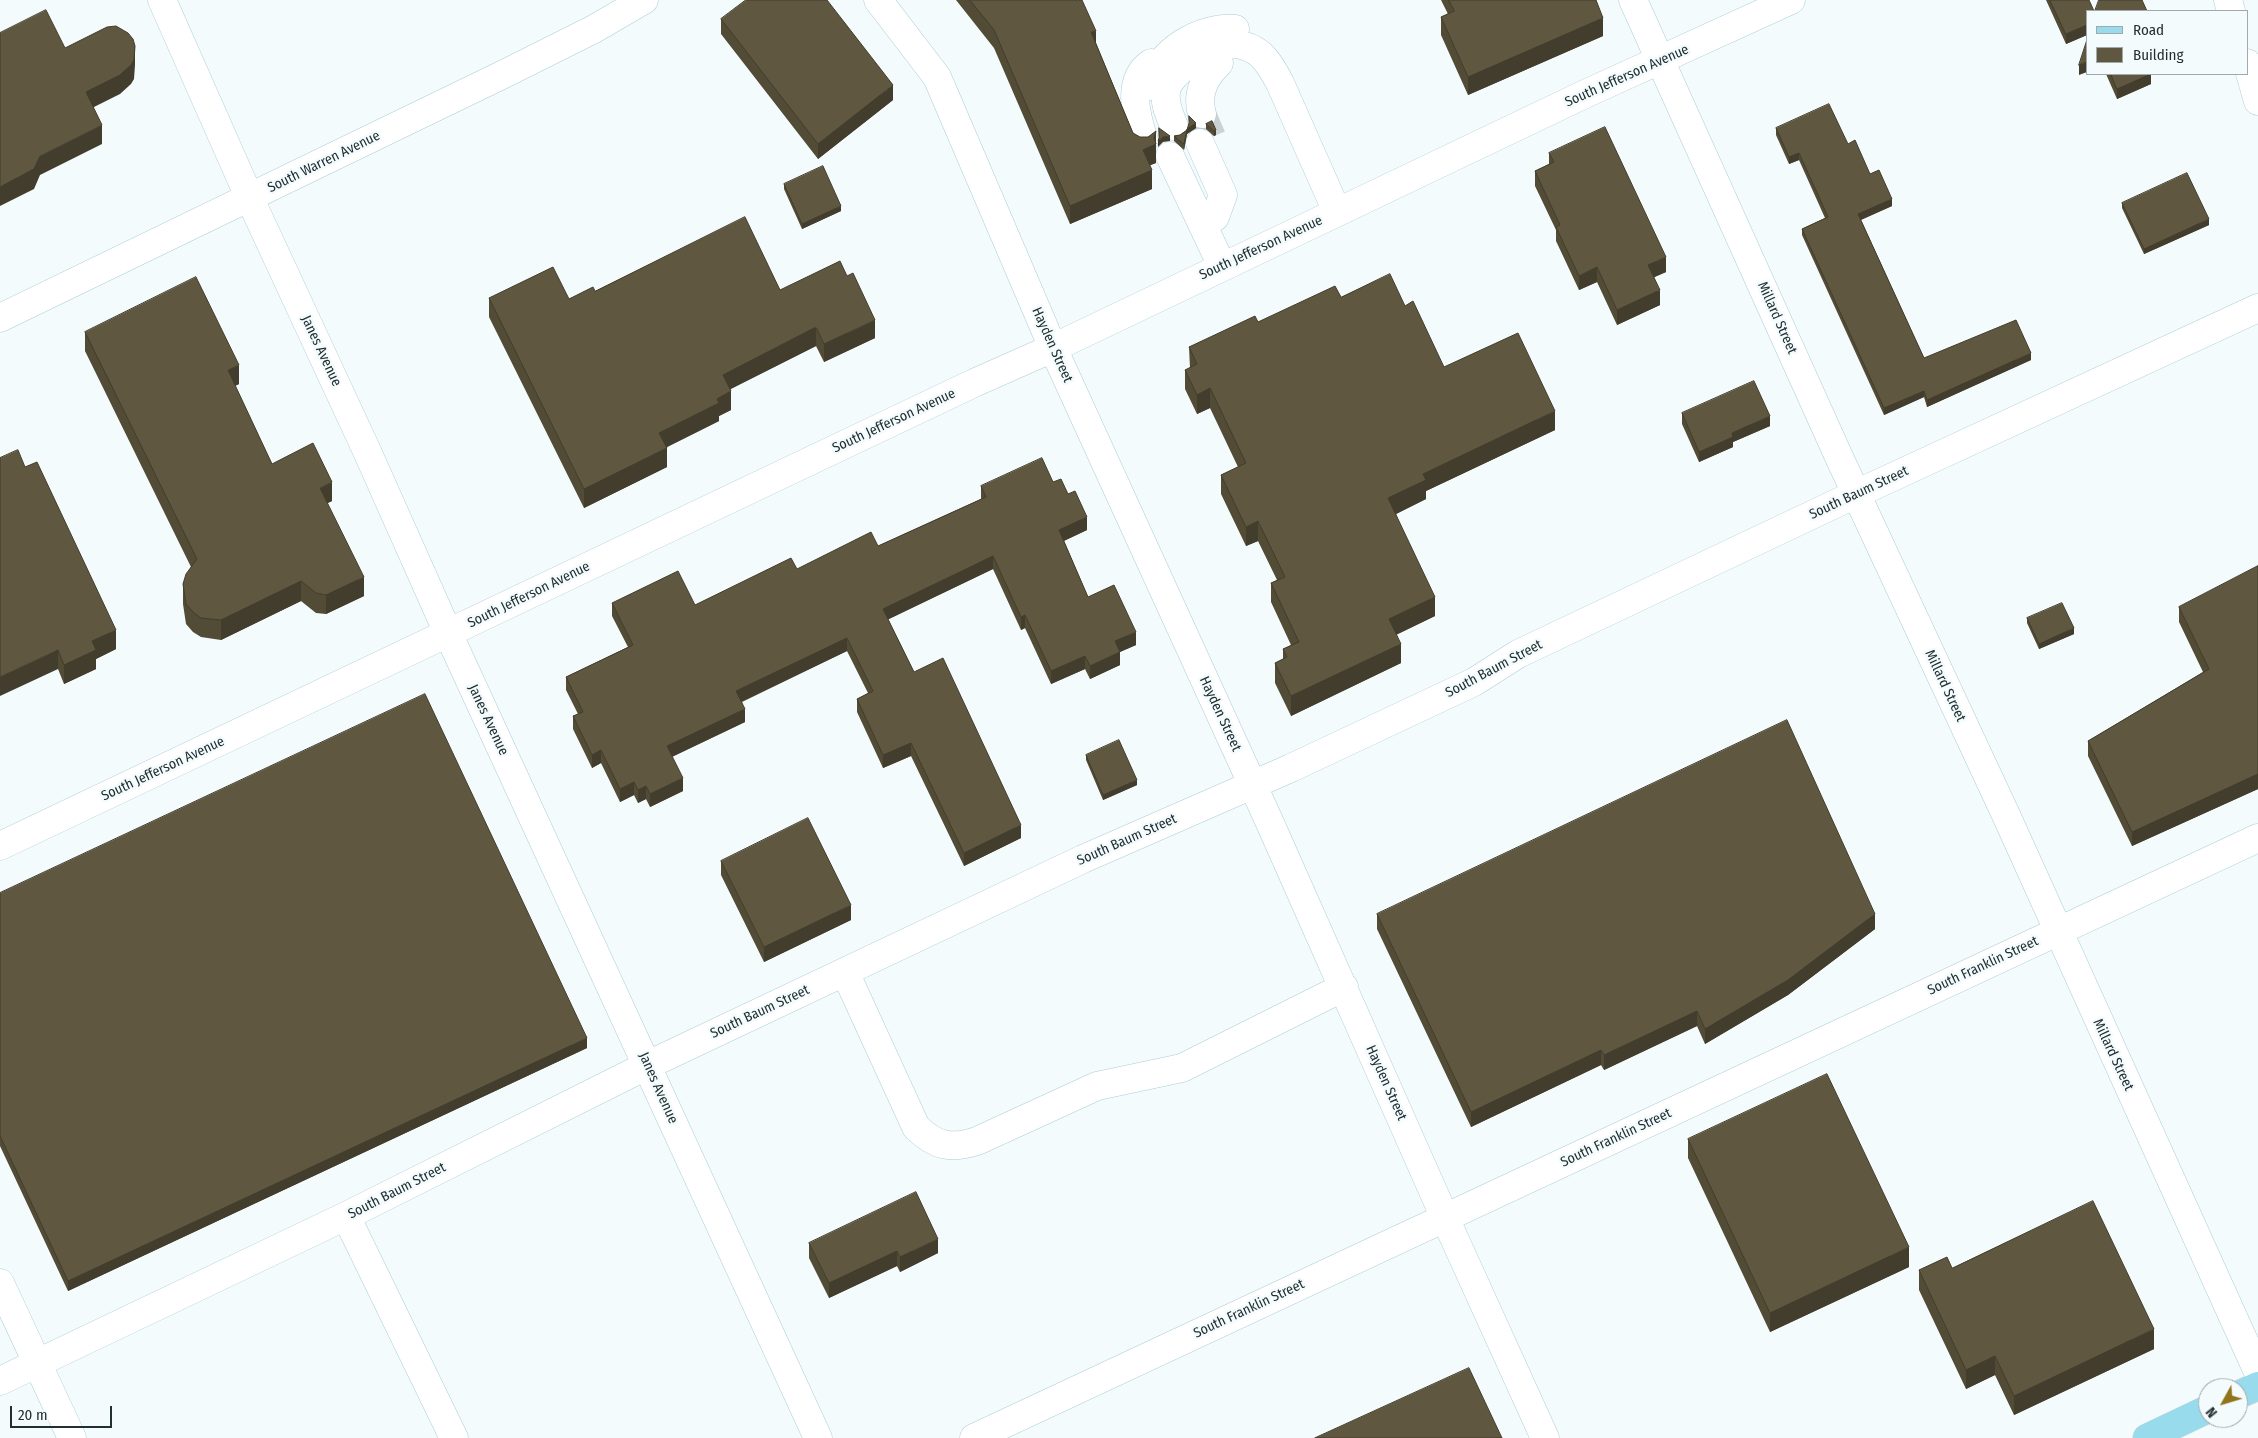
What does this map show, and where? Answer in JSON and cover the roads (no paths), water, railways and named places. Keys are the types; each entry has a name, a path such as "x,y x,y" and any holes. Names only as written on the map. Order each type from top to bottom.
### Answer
{"main road":[{"path":"2147,1438 2198,1414"}],"street":[{"name":"Janes Avenue","path":"162,0 448,633 818,1438"},
{"name":"South Warren Avenue","path":"0,318 594,29 644,0"},
{"name":"Hayden Street","path":"878,0 937,77 1053,348 1344,987 1445,1218 1545,1438"},
{"name":"Millard Street","path":"1633,0 1856,494 2006,815 2258,1372"},
{"name":"South Jefferson Avenue","path":"0,846 974,383 1053,348 1228,263 1586,94 1791,0"},
{"path":"1179,138 1151,112 1152,83 1159,67 1178,46 1217,30 1233,29 1244,31 1264,50 1337,212"},
{"path":"1228,263 1213,212 1179,138 1166,101 1166,92 1170,81 1186,65 1221,47 1235,45 1254,49 1274,73"},
{"path":"1179,138 1185,89 1193,78 1219,63 1246,56 1257,57 1274,73"},
{"path":"2248,66 2258,101"},
{"name":"South Baum Street","path":"0,1381 346,1216 648,1065 1083,859 1253,786 1474,682 1518,654 1856,494 2258,308"},
{"name":"South Franklin Street","path":"974,1438 2258,838"},
{"path":"845,972 916,1127 928,1139 949,1146 960,1146 977,1141 1096,1086 1182,1068 1344,987"},
{"path":"346,1216 454,1438"},
{"path":"0,1283 72,1438"}],"tunnel":[{"path":"1202,114 1212,137"}]}
